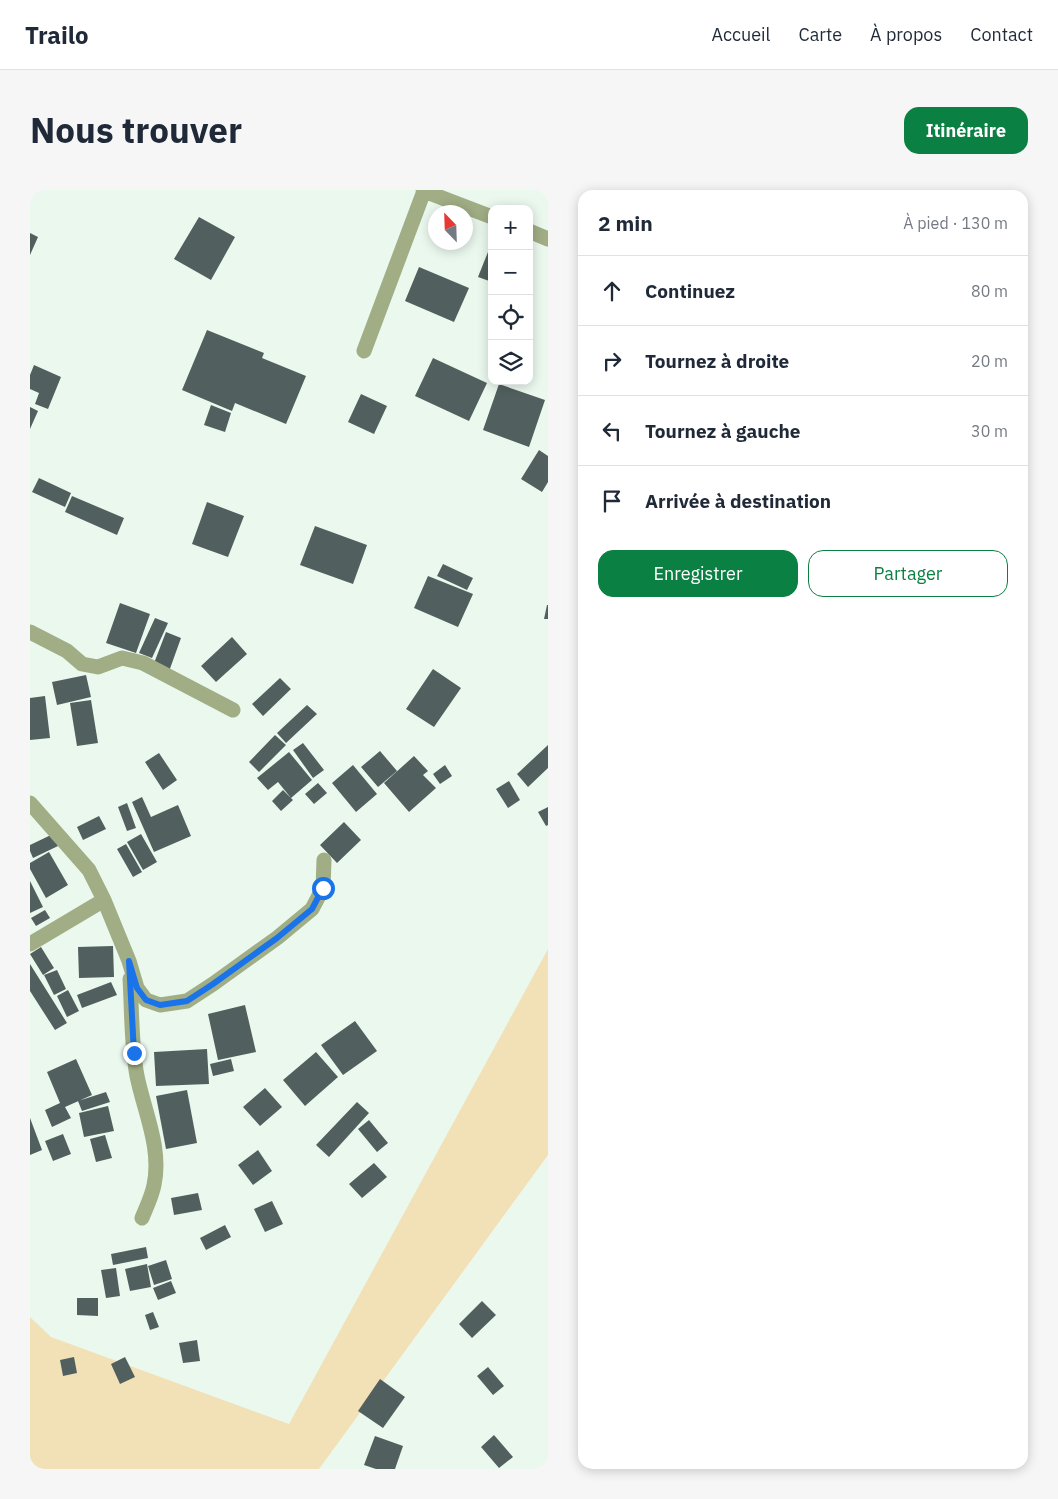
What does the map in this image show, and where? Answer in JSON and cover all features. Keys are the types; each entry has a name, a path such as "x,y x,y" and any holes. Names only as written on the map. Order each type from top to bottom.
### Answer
{"street":[{"path":"364,351 424,191 488,215"},
{"path":"533,233 548,239"},
{"path":"30,632 67,651 82,664 98,667 122,658 143,663 233,710"},
{"path":"30,803 89,870 104,900 129,961 137,988 146,1000 160,1005 187,1001 277,938 312,909 323,888 324,860"},
{"path":"30,944 104,900"},
{"path":"129,961 137,1077 148,1114 156,1160 154,1186 142,1218"}],"shaded area":[{"path":"548,949 548,1155 319,1469 30,1469 30,1317 51,1337 289,1424"}],"building":[{"path":"199,217 235,237 211,280 174,259"},
{"path":"30,233 38,237 30,255"},
{"path":"488,252 488,281 478,277"},
{"path":"419,267 469,288 454,322 405,301"},
{"path":"207,330 264,353 262,358 306,376 286,424 235,403 232,411 182,390"},
{"path":"433,358 487,383 469,421 415,396"},
{"path":"34,365 61,377 48,409 35,404 39,393 30,389 30,375"},
{"path":"499,385 545,400 529,447 483,430"},
{"path":"361,394 387,406 374,434 348,422"},
{"path":"211,405 231,413 225,432 204,425"},
{"path":"30,407 38,411 30,429"},
{"path":"539,450 548,456 548,482 542,492 521,479"},
{"path":"39,478 71,493 65,507 32,492"},
{"path":"72,496 124,518 117,535 65,512"},
{"path":"207,502 244,516 228,557 192,544"},
{"path":"315,526 367,545 353,584 300,565"},
{"path":"443,564 473,578 467,590 437,576"},
{"path":"428,576 473,594 458,627 414,608"},
{"path":"120,603 150,614 136,653 106,643"},
{"path":"547,605 548,619 544,619"},
{"path":"155,618 168,623 152,658 139,653"},
{"path":"166,632 181,638 167,677 151,671"},
{"path":"232,637 247,654 216,682 201,666"},
{"path":"433,669 461,688 434,727 406,709"},
{"path":"86,675 91,697 57,705 52,682"},
{"path":"280,678 291,689 263,716 252,704"},
{"path":"45,696 50,738 30,740 30,698"},
{"path":"91,700 98,743 77,746 70,703"},
{"path":"307,705 317,714 286,743 277,733"},
{"path":"275,735 286,745 259,772 249,762"},
{"path":"303,743 324,770 313,778 293,750"},
{"path":"548,745 548,768 528,787 517,774"},
{"path":"380,751 397,771 378,787 361,767"},
{"path":"289,752 312,780 291,798 278,782 268,790 257,778"},
{"path":"159,753 177,780 163,790 145,762"},
{"path":"414,756 428,771 423,775 436,788 409,812 384,783"},
{"path":"353,765 377,794 356,812 332,783"},
{"path":"445,765 452,776 440,784 433,774"},
{"path":"509,781 520,800 508,808 496,789"},
{"path":"318,783 327,793 314,804 305,794"},
{"path":"283,790 293,800 281,811 272,801"},
{"path":"142,797 151,817 178,805 191,836 154,852 132,802"},
{"path":"127,803 136,828 127,831 118,807"},
{"path":"548,807 548,825 546,826 538,812"},
{"path":"99,816 106,829 83,840 77,827"},
{"path":"344,822 361,840 337,863 320,845"},
{"path":"53,834 58,846 33,858 30,845"},
{"path":"141,834 157,862 143,870 127,842"},
{"path":"126,844 142,872 133,877 117,849"},
{"path":"49,852 68,885 46,898 30,869 30,863"},
{"path":"30,881 43,907 30,913"},
{"path":"45,910 50,918 36,926 31,918"},
{"path":"113,946 114,977 79,978 78,947"},
{"path":"41,947 54,968 43,975 30,954"},
{"path":"30,964 67,1023 55,1030 30,991"},
{"path":"57,970 66,989 54,995 44,975"},
{"path":"111,982 117,995 82,1008 77,995"},
{"path":"68,990 79,1011 67,1017 57,996"},
{"path":"245,1005 256,1052 218,1060 208,1014"},
{"path":"355,1021 377,1051 343,1075 321,1045"},
{"path":"207,1049 209,1084 156,1086 154,1052"},
{"path":"316,1052 338,1077 305,1106 283,1080"},
{"path":"76,1059 92,1095 65,1107 71,1118 52,1127 45,1110 60,1103 47,1072"},
{"path":"231,1059 234,1071 213,1076 210,1064"},
{"path":"265,1088 282,1107 260,1126 243,1107"},
{"path":"187,1090 197,1143 166,1149 156,1096"},
{"path":"106,1092 110,1102 82,1111 78,1101"},
{"path":"357,1102 369,1113 329,1157 316,1145"},
{"path":"108,1106 114,1131 84,1137 79,1113"},
{"path":"30,1118 42,1150 30,1155"},
{"path":"369,1120 388,1143 377,1152 358,1129"},
{"path":"63,1134 71,1154 53,1161 45,1141"},
{"path":"105,1135 112,1158 96,1162 90,1139"},
{"path":"258,1150 272,1171 253,1185 238,1165"},
{"path":"374,1163 387,1177 362,1198 349,1184"},
{"path":"198,1193 202,1210 174,1215 171,1198"},
{"path":"272,1201 283,1224 265,1232 254,1209"},
{"path":"225,1225 231,1237 206,1250 200,1238"},
{"path":"146,1247 148,1258 113,1265 111,1254"},
{"path":"166,1260 172,1279 154,1285 148,1266"},
{"path":"147,1264 151,1287 130,1291 125,1269"},
{"path":"116,1268 120,1296 106,1298 101,1270"},
{"path":"171,1281 176,1293 158,1300 153,1288"},
{"path":"77,1298 98,1298 98,1316 77,1315"},
{"path":"482,1301 496,1315 472,1338 459,1324"},
{"path":"153,1312 159,1327 150,1330 145,1315"},
{"path":"197,1340 200,1361 183,1363 179,1343"},
{"path":"74,1357 77,1373 63,1376 60,1360"},
{"path":"125,1357 135,1377 120,1384 111,1364"},
{"path":"488,1367 504,1386 493,1395 477,1376"},
{"path":"380,1379 405,1397 383,1428 358,1411"},
{"path":"494,1435 513,1457 499,1468 481,1447"},
{"path":"375,1436 403,1446 395,1469 376,1469 364,1465"}],"route":[{"path":"134,1053 129,961 137,988 146,1000 160,1005 187,1001 277,938 312,909 323,888"}]}
